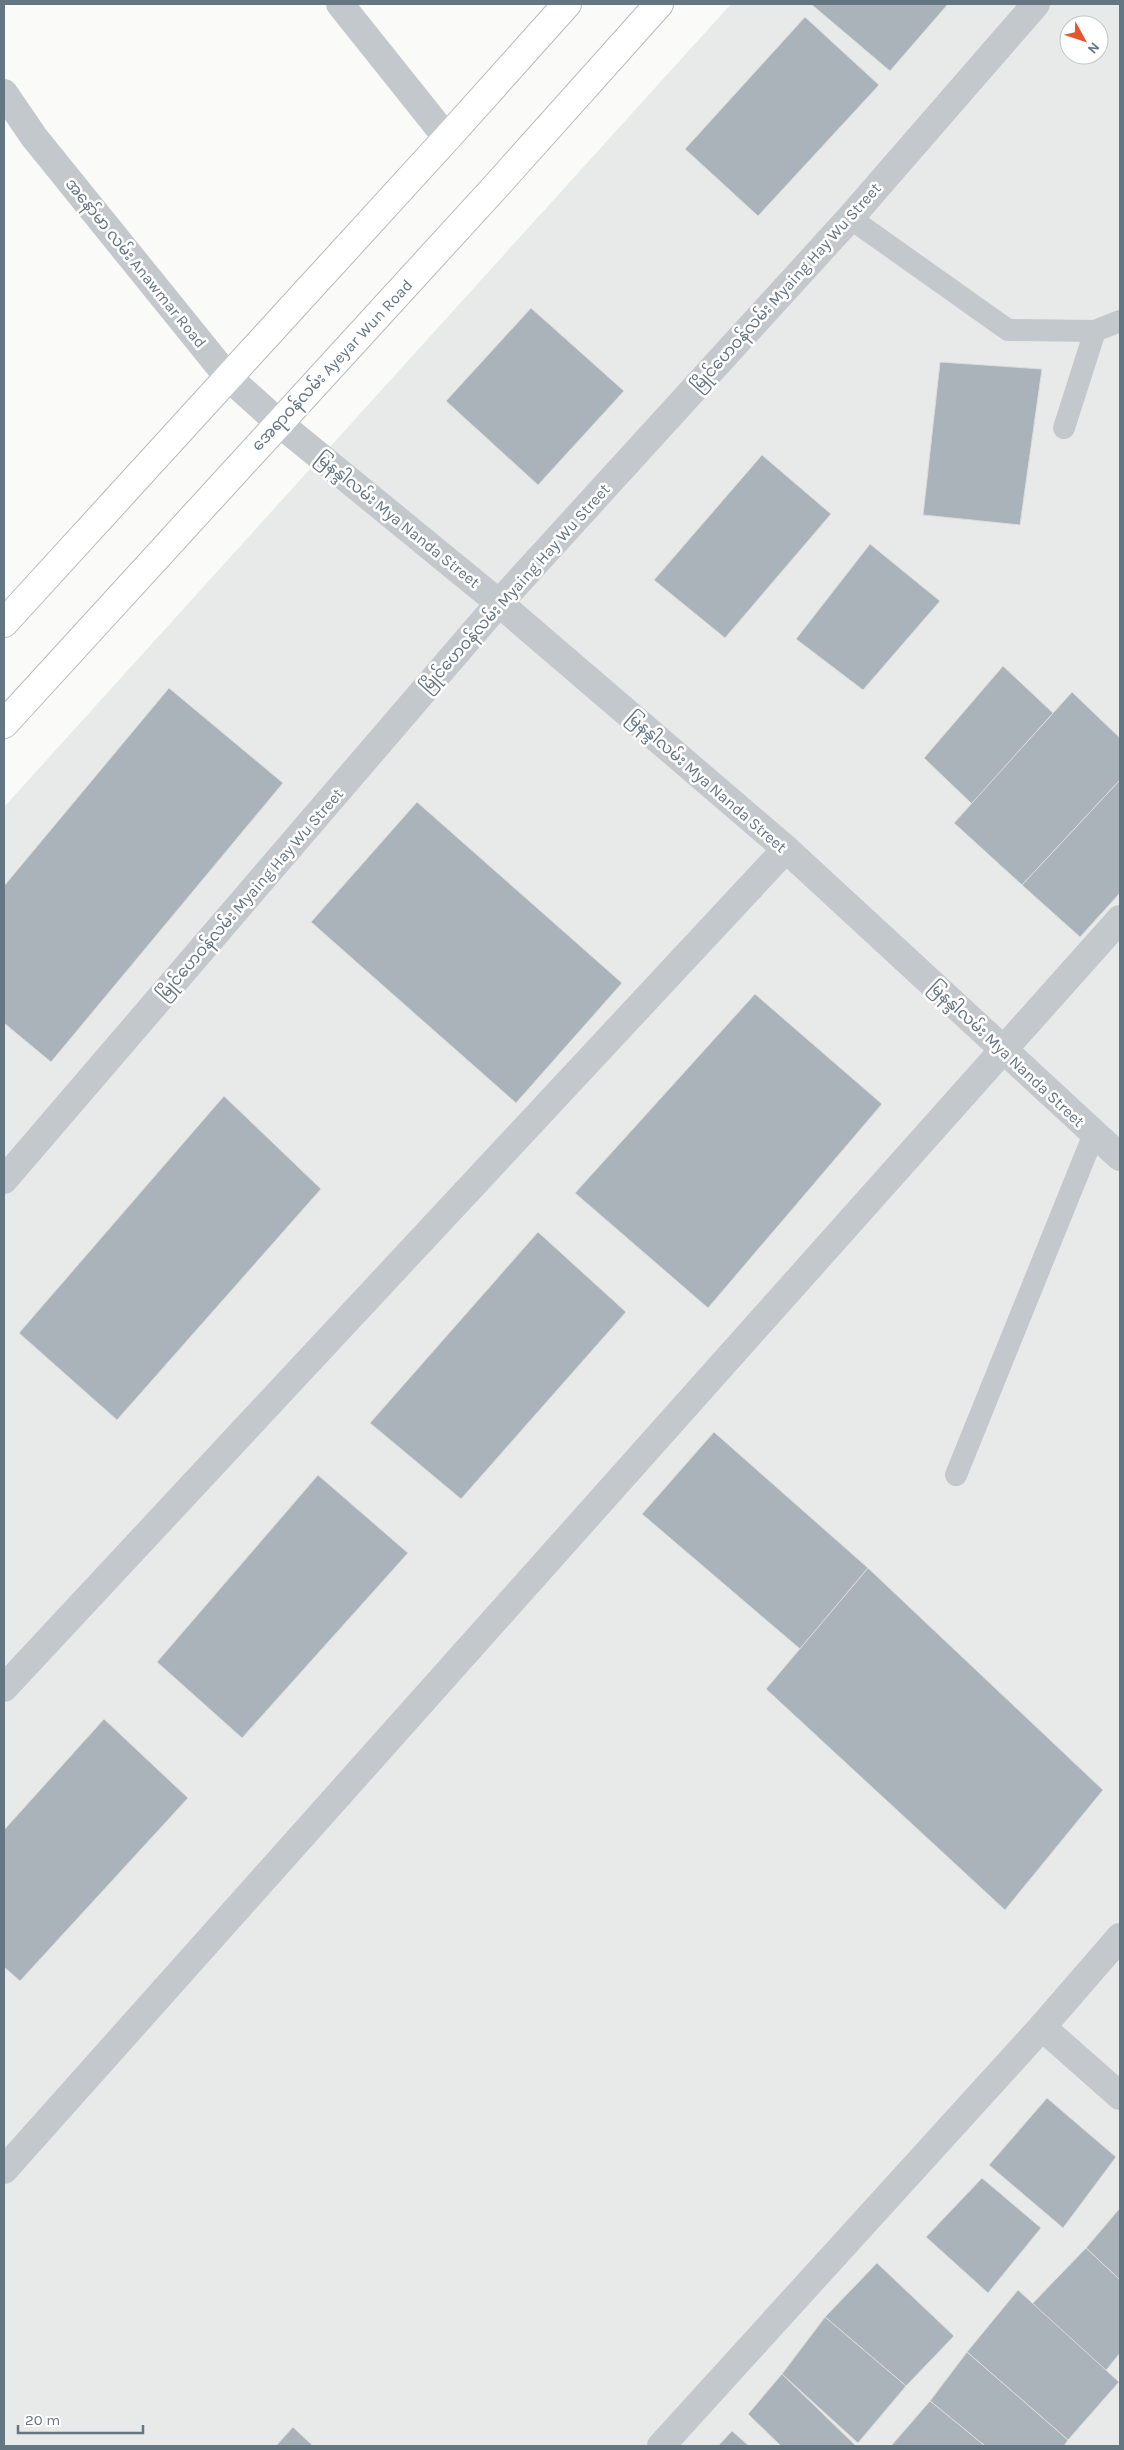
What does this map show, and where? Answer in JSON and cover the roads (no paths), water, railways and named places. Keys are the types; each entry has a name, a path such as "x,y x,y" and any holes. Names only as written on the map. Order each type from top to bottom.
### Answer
{"main road":[{"path":"4,623 448,138 567,4"},
{"name":"အေရာဝန်လမ်း Ayeyar Wun Road","path":"4,724 498,184 659,4"}],"street":[{"path":"340,4 448,138"},
{"name":"မြိုင်ဟေဝန်လမ်း Myaing Hay Wu Street","path":"4,1180 499,603 850,218 1036,4"},
{"name":"အနော်မာ လမ်း Anawmar Road","path":"4,93 34,137 228,377 278,423"},
{"name":"မြနန္ဒါလမ်း Mya Nanda Street","path":"278,423 499,603 786,849 1120,1157"},
{"path":"4,1688 786,849"},
{"path":"4,2170 1120,919"},
{"path":"662,2446 1042,2027 1120,1937"},
{"path":"1042,2027 1120,2096"}],"lane":[{"path":"850,218 1008,330 1095,331 1120,321"},
{"path":"1064,428 1095,331"},
{"path":"956,1475 1094,1134"}]}
